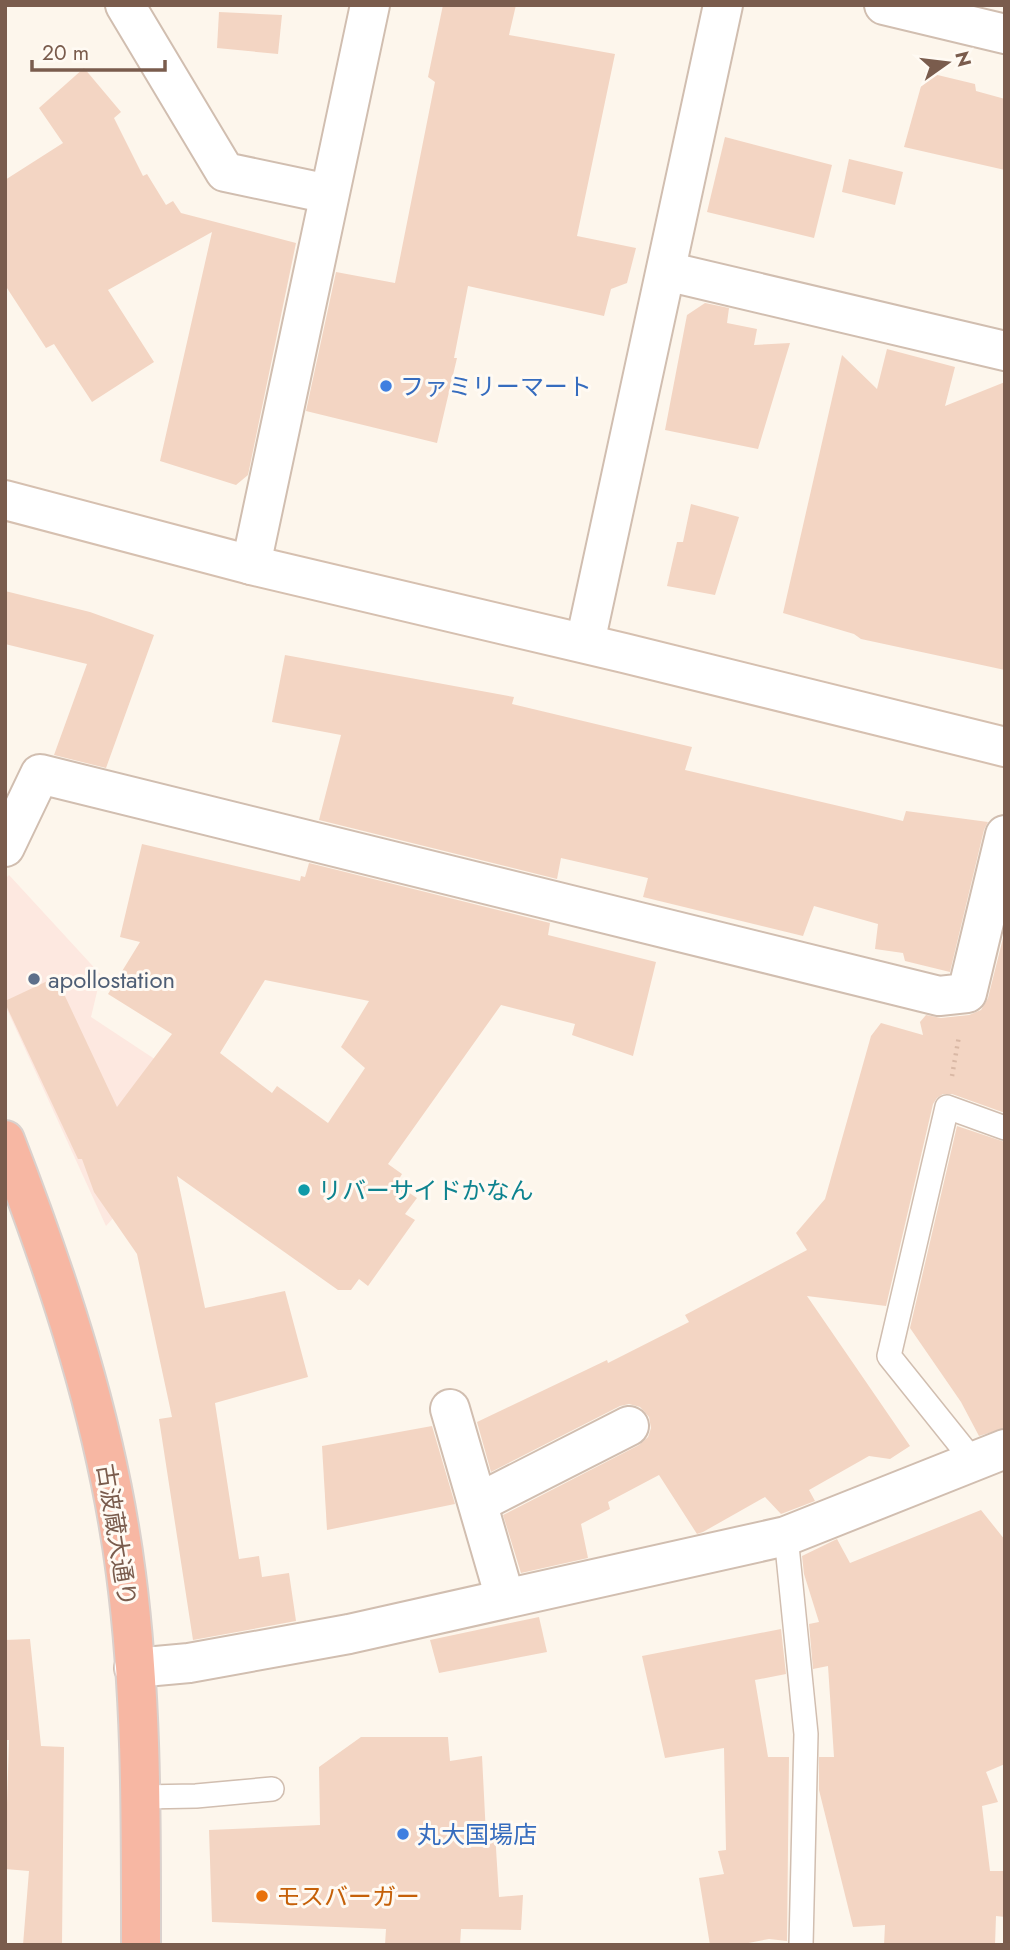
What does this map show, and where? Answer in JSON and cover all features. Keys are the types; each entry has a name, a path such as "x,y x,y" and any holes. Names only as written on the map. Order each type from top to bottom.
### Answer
{"highway":[{"name":"古波蔵大通り","path":"5,1140 46,1246 79,1355 104,1450 126,1573 142,1797 141,1945"}],"street":[{"path":"125,5 225,172 329,194"},
{"path":"251,565 370,5"},
{"path":"585,643 723,5"},
{"path":"884,5 1005,34"},
{"path":"666,271 1005,351"},
{"path":"5,500 251,565 585,643 1005,747"},
{"path":"5,847 40,774 939,996 967,993 1005,835"},
{"path":"450,1409 505,1598"},
{"path":"478,1503 629,1426"},
{"path":"134,1668 189,1664 349,1634 786,1536 989,1456"}],"lane":[{"path":"989,1456 889,1356 947,1107 1005,1128"},
{"path":"786,1536 806,1734 801,1945"},
{"path":"142,1797 197,1796 272,1789"}],"path":[{"path":"947,1107 967,993"}],"shaded area":[{"path":"9,875 101,975 91,1017 200,1089 131,1198 106,1226 5,1005 5,879"}],"building":[{"path":"443,5 516,5 509,35 615,54 577,236 636,248 627,283 611,289 604,316 468,286 454,358 457,358 437,443 306,411 336,272 395,283 435,82 428,77"},
{"path":"219,12 282,15 278,54 217,48"},
{"path":"84,68 121,112 114,118 143,176 147,174 166,205 173,201 181,213 296,243 248,475 236,485 160,461 212,232 108,290 154,362 92,402 54,344 46,348 5,285 5,180 63,143 39,108"},
{"path":"925,72 975,84 976,91 1005,99 1005,170 904,147"},
{"path":"725,137 832,165 814,238 707,212"},
{"path":"849,159 903,172 895,205 842,192"},
{"path":"705,303 729,308 727,323 757,329 754,345 790,343 758,449 665,430 687,315"},
{"path":"887,349 955,367 945,406 1005,382 1005,670 861,639 854,634 783,613 842,355 877,389"},
{"path":"691,504 739,517 715,595 667,586 677,542 683,542"},
{"path":"5,591 90,612 154,635 106,768 54,755 87,664 5,644"},
{"path":"285,655 514,697 512,704 692,747 685,770 903,821 906,811 988,822 950,972 905,961 903,953 875,949 878,924 814,906 803,936 643,897 648,878 561,858 557,879 319,820 341,735 272,722"},
{"path":"142,844 300,881 301,876 305,877 309,863 550,923 548,935 656,962 633,1056 572,1035 575,1024 501,1005 388,1164 402,1174 396,1184 417,1198 405,1214 415,1220 368,1286 359,1279 351,1290 338,1290 177,1176 205,1308 285,1291 308,1377 215,1403 239,1559 259,1556 262,1577 289,1573 296,1621 193,1640 159,1419 172,1417 137,1254 94,1192 82,1159 78,1159 5,1003 56,977 117,1107 172,1034 108,994 140,942 120,937","holes":["265,980 369,1001 341,1047 365,1068 328,1123 277,1086 272,1093 220,1053"]},
{"path":"1005,930 1005,1113 952,1094 943,1094 933,1104 886,1306 807,1296 910,1446 890,1459 869,1456 809,1490 815,1501 781,1514 765,1497 697,1534 659,1475 608,1502 610,1509 581,1524 588,1558 521,1573 503,1515 639,1445 648,1437 651,1428 649,1417 640,1407 629,1404 620,1406 491,1472 477,1422 607,1360 608,1363 689,1322 685,1315 807,1250 796,1233 825,1199 871,1036 881,1023 923,1035 920,1022 926,1015 941,1018 969,1015 981,1010 988,998"},
{"path":"957,1126 1005,1142 1005,1428 979,1436 961,1402 910,1328"},
{"path":"432,1426 455,1504 327,1530 322,1446"},
{"path":"981,1510 1005,1540 1005,1764 986,1772 998,1802 982,1806 990,1871 1005,1871 1005,1917 996,1916 995,1945 884,1945 885,1925 853,1927 819,1790 819,1757 834,1757 828,1666 813,1669 809,1624 819,1622 804,1574 802,1556 837,1539 850,1563"},
{"path":"539,1617 547,1652 439,1673 430,1640"},
{"path":"781,1629 786,1674 755,1680 768,1757 789,1757 787,1941 769,1939 738,1945 710,1945 699,1878 724,1874 718,1851 726,1850 724,1748 665,1758 642,1656"},
{"path":"30,1639 41,1746 64,1747 62,1945 23,1945 29,1871 5,1869 9,1740 5,1740 5,1640"},
{"name":"丸大国場店","path":"361,1737 448,1737 450,1761 482,1756 486,1835 495,1832 499,1897 523,1895 521,1930 461,1929 460,1945 385,1945 386,1929 212,1922 209,1830 320,1825 319,1767"}],"place":[{"name":"ファミリーマート","path":"386,386"},
{"name":"apollostation","path":"34,979"},
{"name":"リバーサイドかなん","path":"304,1190"},
{"name":"丸大国場店","path":"403,1834"},
{"name":"モスバーガー","path":"262,1896"}]}
